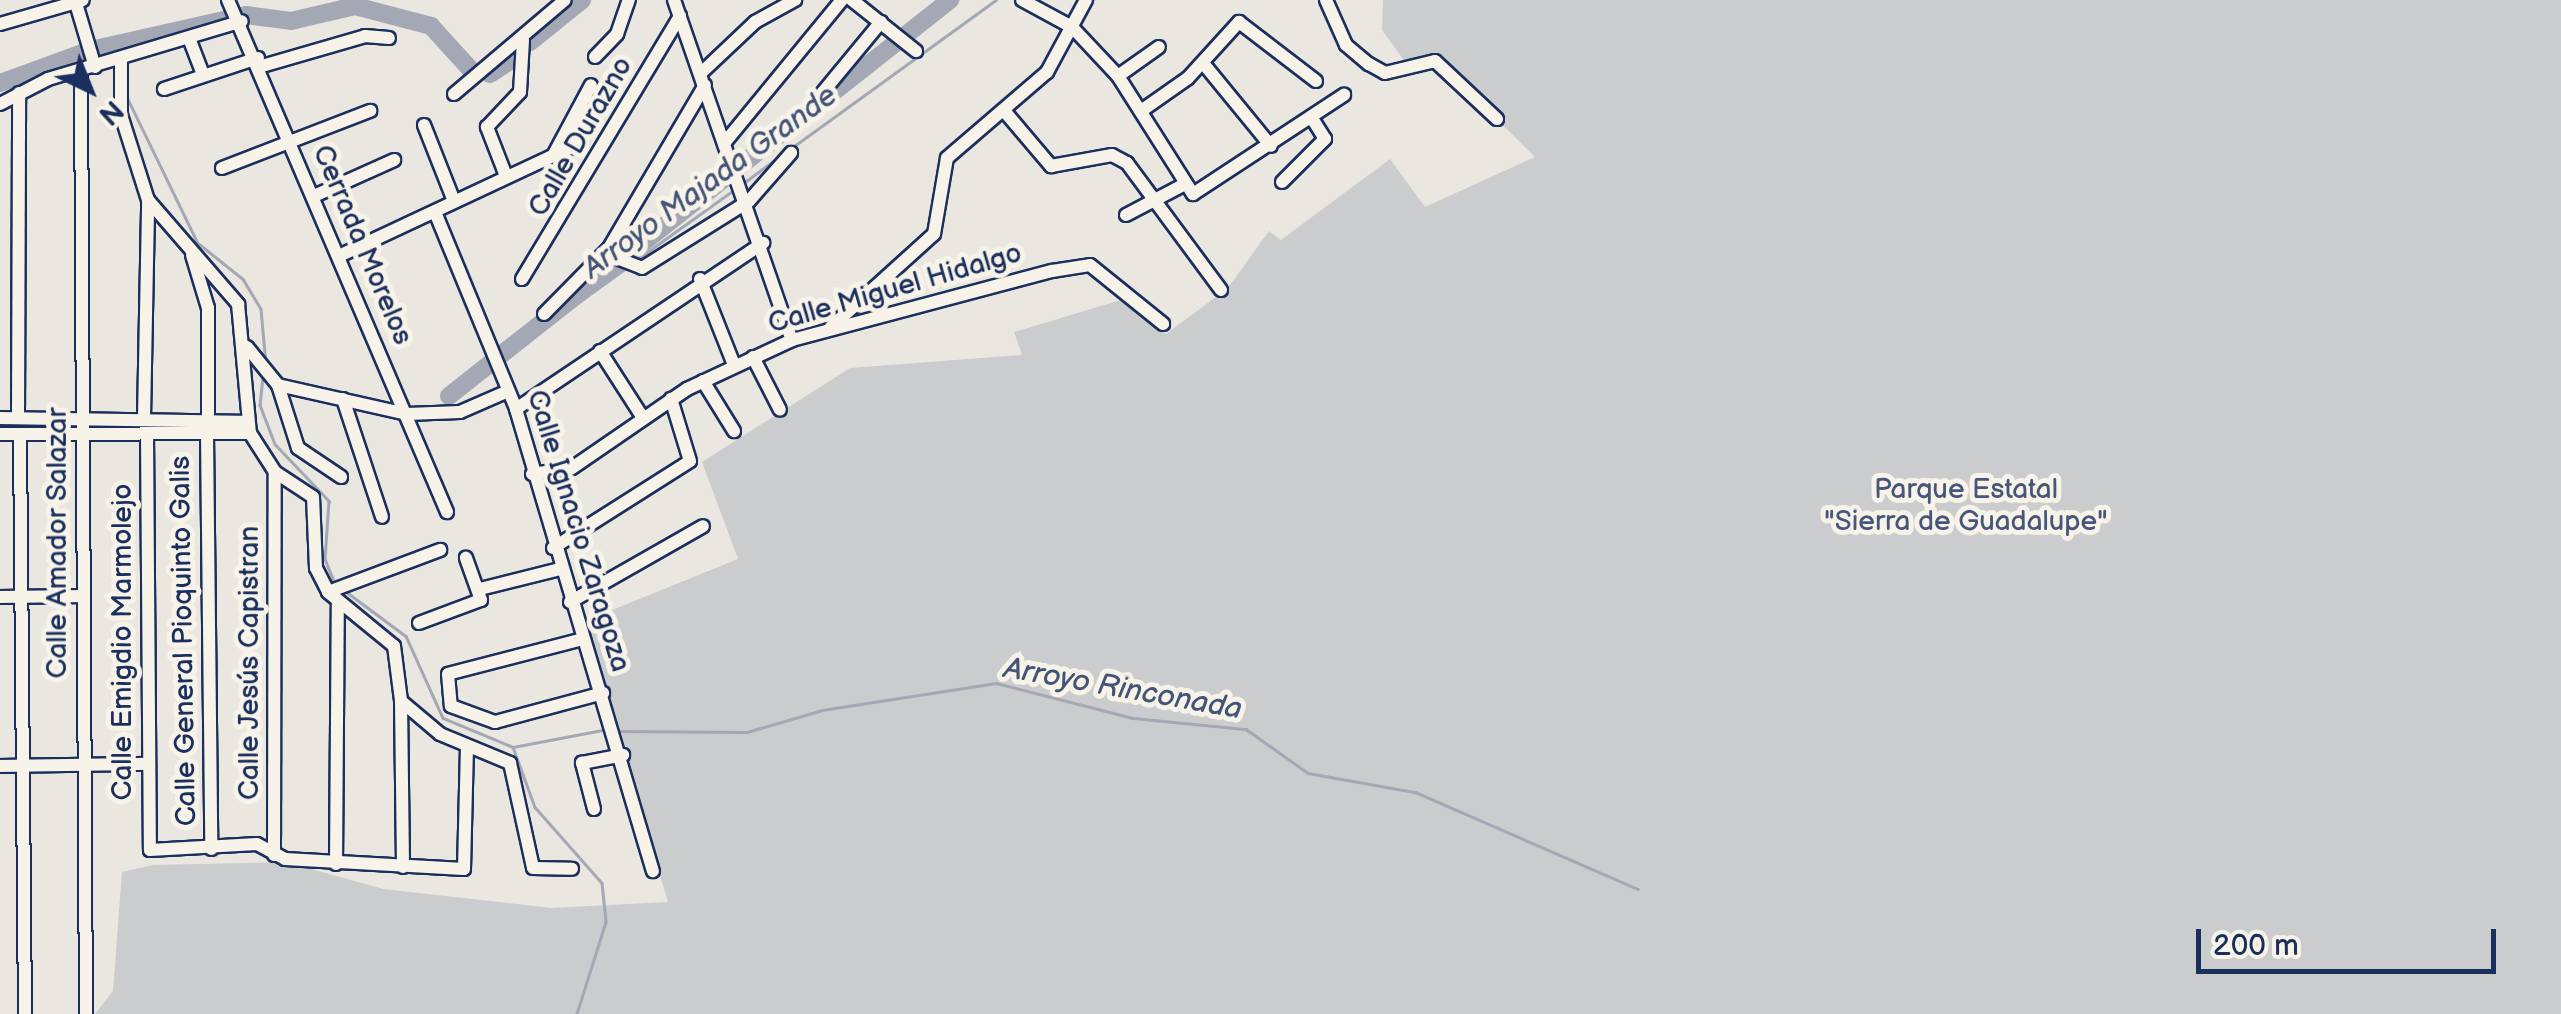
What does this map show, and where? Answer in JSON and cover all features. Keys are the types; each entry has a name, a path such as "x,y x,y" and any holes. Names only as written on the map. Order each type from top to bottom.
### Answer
{"street":[{"name":"Cerrada Morelos","path":"228,0 260,62 447,512"},
{"path":"454,94 523,40 565,0"},
{"path":"595,57 617,34 630,0"},
{"path":"674,0 749,201 792,340"},
{"path":"544,314 610,248 702,79 755,22 795,0"},
{"path":"726,142 842,0"},
{"path":"852,0 916,50"},
{"path":"1022,0 1072,27 1118,76 1189,189"},
{"path":"829,329 934,234 940,169 1006,113 1054,64 1086,0"},
{"path":"1326,0 1346,46 1369,64 1385,72 1435,61 1497,119"},
{"path":"0,24 78,1"},
{"name":"Calle Amador Salazar","path":"78,1 88,69 82,425 86,1014"},
{"name":"Calle Durazno","path":"522,278 680,16"},
{"path":"0,104 19,93 240,17"},
{"path":"823,92 881,22"},
{"path":"1142,111 1203,63 1238,22 1316,81"},
{"path":"188,38 203,75"},
{"path":"164,90 203,75 389,38"},
{"path":"506,176 488,127 520,93 523,40"},
{"path":"1118,76 1159,47"},
{"path":"121,58 121,115 148,200 144,418"},
{"path":"1203,63 1271,146"},
{"path":"554,154 592,85"},
{"path":"18,418 19,93"},
{"path":"1126,215 1189,189 1271,146 1313,120 1344,94"},
{"path":"222,168 370,111"},
{"path":"1006,113 1052,166 1112,156 1156,200 1221,290"},
{"path":"1282,182 1326,140 1313,120"},
{"path":"424,124 454,201"},
{"path":"339,256 582,142"},
{"path":"614,257 642,268 749,201 791,153"},
{"path":"314,196 394,160"},
{"path":"148,200 192,253 228,286 247,348 249,428 276,472 314,500 316,568 328,592 338,604 370,618 394,646 401,700 403,867"},
{"name":"Calle Ignacio Zaragoza","path":"435,212 516,409 553,548 624,755 653,871"},
{"path":"516,409 700,279 763,242"},
{"name":"Calle General Pioquinto Galis","path":"192,253 208,308 211,848"},
{"name":"Calle Miguel Hidalgo","path":"532,474 572,468 702,380 792,340 1090,265 1163,324"},
{"path":"700,279 734,365"},
{"path":"247,348 278,384 298,448 341,477"},
{"path":"600,351 643,418"},
{"path":"753,356 780,410"},
{"path":"702,380 734,431"},
{"path":"278,384 407,414 460,412 508,391"},
{"path":"343,399 382,517"},
{"path":"553,548 693,456 671,399"},
{"path":"0,418 147,433 207,427"},
{"path":"0,434 144,418 249,428"},
{"name":"Calle Emigdio Marmolejo","path":"147,433 151,850 211,848"},
{"path":"20,434 24,1014"},
{"name":"Calle Jesús Capistran","path":"274,854 276,472"},
{"path":"570,602 703,526"},
{"path":"328,592 440,550"},
{"path":"419,623 476,603 480,589 466,558"},
{"path":"480,589 560,570"},
{"path":"0,598 84,596"},
{"path":"336,864 338,604"},
{"path":"582,640 446,676 452,710 490,721 603,693"},
{"path":"401,700 467,747 504,758 517,772 520,832 533,868 572,869"},
{"path":"211,848 257,844 274,854 336,864 467,867 467,747"},
{"path":"594,810 582,764 624,755"},
{"path":"0,766 148,764"}],"green space":[{"name":"Parque Estatal \"Sierra de Guadalupe\"","path":"1383,0 2561,0 2561,1014 95,1014 113,991 122,872 153,865 286,862 383,889 552,908 668,902 585,621 738,559 702,462 850,368 1022,355 1014,332 1124,299 1166,334 1228,288 1269,231 1281,240 1390,159 1425,207 1535,157 1444,67 1406,63 1382,30"}],"waterway":[{"path":"530,42 582,0"},
{"path":"449,396 950,0"},
{"name":"Arroyo Majada Grande","path":"790,149 996,0"},
{"path":"95,49 246,15 291,21 355,6 431,26 472,71"},
{"name":"Arroyo Rinconada","path":"103,48 107,55"},
{"path":"0,83 85,52"},
{"path":"490,74 516,57"},
{"name":"Arroyo Rinconada","path":"127,97 198,243 243,279 261,309 266,364"},
{"name":"Arroyo Majada Grande","path":"742,184 780,156"},
{"name":"Arroyo Majada Grande","path":"636,260 735,189"},
{"name":"Arroyo Majada Grande","path":"503,357 626,268"},
{"name":"Arroyo Majada Grande","path":"449,396 492,364"},
{"name":"Arroyo Rinconada","path":"263,377 260,405 275,444 329,501 325,559 334,581"},
{"name":"Arroyo Rinconada","path":"348,593 406,636 443,718 513,747 535,807 602,883 606,922 577,1014"},
{"name":"Arroyo Rinconada","path":"616,731 747,732 822,710 996,683 1133,718 1246,729 1308,773 1415,792 1638,889"},
{"name":"Arroyo Rinconada","path":"513,747 603,730"}]}
